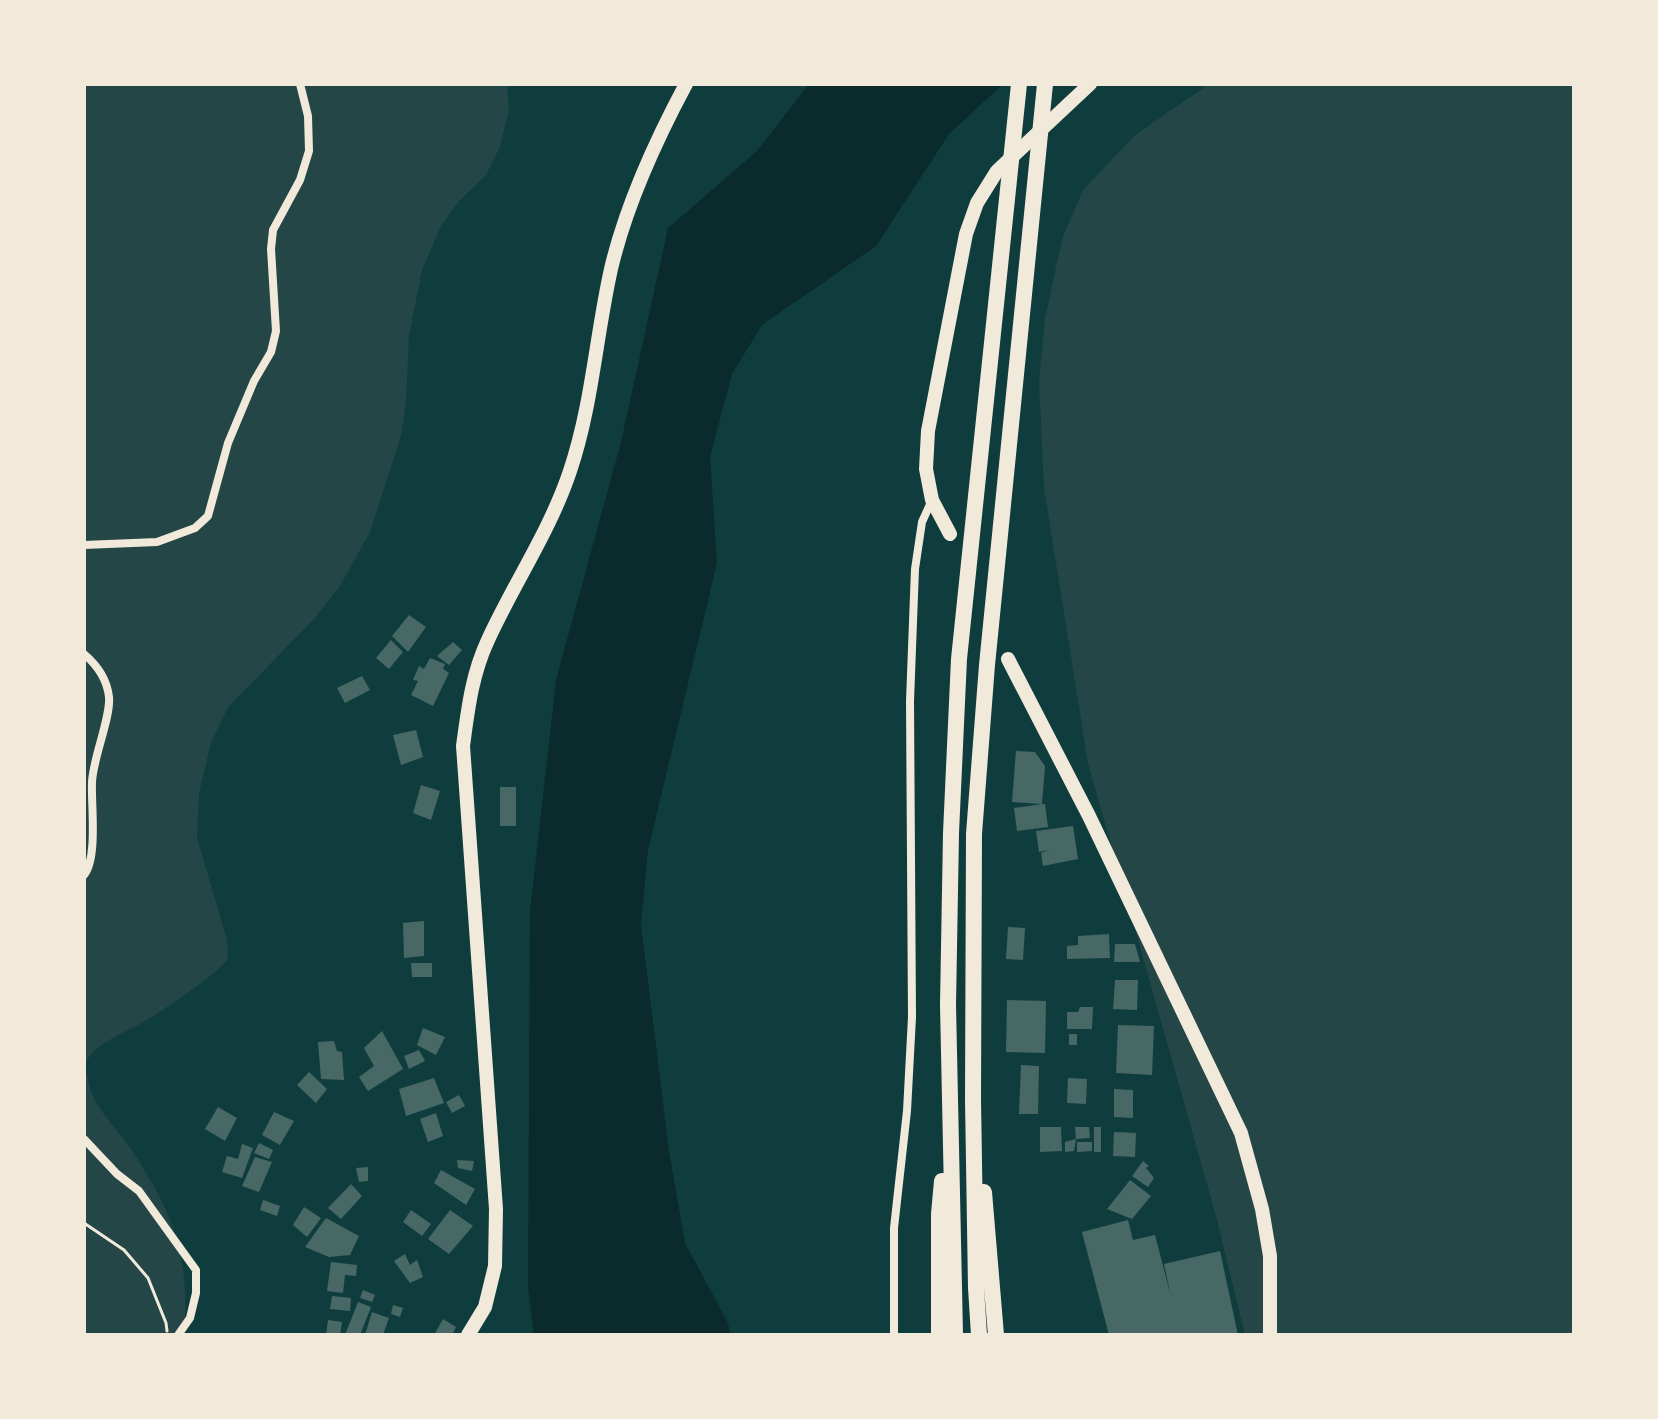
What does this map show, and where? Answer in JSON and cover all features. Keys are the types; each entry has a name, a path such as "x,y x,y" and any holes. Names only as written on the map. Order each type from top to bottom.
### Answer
{"highway":[{"path":"955,1335 950,1110 951,833 959,659 1019,84"},
{"path":"979,1335 973,1099 974,834 987,665 1045,84"},
{"path":"973,1099 984,1184 996,1335"},
{"path":"939,1335 939,1214 950,1110"}],"main road":[{"path":"468,1335 485,1307 495,1266 496,1209 463,746 470,690 487,642 562,494 578,446 615,255 631,203 666,120 686,84"},
{"path":"950,534 932,500 926,469 928,431 966,234 977,203 997,171 1090,84"},
{"path":"1008,659 1089,816 1241,1133 1262,1209 1270,1256 1270,1335"}],"street":[{"path":"84,545 157,542 195,528 208,516 228,443 254,381 271,352 276,331 271,249 273,230 300,180 309,151 308,116 300,84"},
{"path":"894,1335 894,1228 907,1111 912,1017 910,701 915,569 922,522 932,500"},
{"path":"84,654 102,675 109,698 92,778 91,848 88,870 84,875"},
{"path":"84,1139 117,1174 139,1191 196,1270 196,1293 190,1318 178,1335"}],"path":[{"path":"84,1223 124,1250 148,1278 166,1323 167,1335"}],"shaded area":[{"path":"84,84 507,84 509,109 500,147 486,175 459,201 441,226 422,270 409,335 401,436 370,532 340,586 314,619 228,707 211,743 199,793 197,838 227,940 228,959 178,1000 104,1043 85,1063 94,1099 146,1172 176,1237 184,1282 184,1335 84,1335"},
{"path":"809,84 1003,84 949,134 876,246 762,325 732,374 710,457 717,563 648,850 641,925 669,1151 685,1243 728,1323 730,1335 534,1335 528,1288 530,911 556,680 621,442 668,228 757,151"},
{"path":"1209,84 1574,84 1574,1335 1245,1335 1216,1216 1088,763 1044,488 1039,382 1045,319 1062,239 1083,190 1135,135"}],"building":[{"path":"409,615 426,627 408,652 392,636"},
{"path":"391,640 403,652 389,669 376,658"},
{"path":"453,642 462,650 449,665 437,656"},
{"path":"430,658 445,664 443,669 449,673 433,706 411,695 418,681 413,680 419,666 424,669"},
{"path":"362,676 370,690 345,703 337,688"},
{"path":"416,730 423,757 401,765 393,735"},
{"path":"1016,751 1035,752 1045,766 1042,804 1012,802"},
{"path":"421,785 440,791 431,820 413,813"},
{"path":"500,787 516,787 516,826 500,826"},
{"path":"1045,804 1048,827 1017,831 1014,808"},
{"path":"1073,826 1078,859 1043,866 1041,853 1049,850 1039,852 1036,831"},
{"path":"424,921 424,956 404,958 403,923"},
{"path":"1008,927 1025,928 1023,960 1006,959"},
{"path":"1109,934 1110,958 1067,959 1067,946 1078,945 1078,936"},
{"path":"1115,944 1135,944 1140,962 1114,962"},
{"path":"411,963 432,963 432,977 412,977"},
{"path":"1115,980 1138,980 1137,1010 1113,1009"},
{"path":"1007,1000 1046,1001 1045,1053 1006,1052"},
{"path":"1080,1007 1093,1007 1092,1029 1067,1029 1067,1012 1078,1012"},
{"path":"1118,1025 1154,1026 1152,1075 1116,1073"},
{"path":"423,1028 445,1037 436,1055 417,1045"},
{"path":"382,1031 403,1069 368,1091 359,1077 374,1066 364,1048"},
{"path":"1069,1034 1077,1034 1077,1045 1069,1045"},
{"path":"334,1041 337,1051 342,1052 344,1080 321,1079 318,1042"},
{"path":"419,1050 425,1061 409,1069 404,1056"},
{"path":"1021,1065 1039,1066 1038,1114 1019,1114"},
{"path":"309,1072 327,1089 316,1103 297,1085"},
{"path":"434,1078 444,1103 406,1116 399,1089"},
{"path":"1068,1078 1087,1079 1086,1104 1067,1103"},
{"path":"1114,1089 1133,1090 1133,1118 1114,1117"},
{"path":"459,1095 465,1106 452,1113 446,1102"},
{"path":"218,1107 237,1118 225,1141 205,1129"},
{"path":"274,1112 294,1121 280,1145 262,1135"},
{"path":"436,1113 443,1136 428,1142 420,1119"},
{"path":"1040,1127 1061,1127 1062,1151 1040,1152"},
{"path":"1075,1127 1089,1127 1090,1138 1076,1139"},
{"path":"1094,1127 1101,1127 1101,1152 1094,1152"},
{"path":"1114,1132 1136,1133 1135,1157 1113,1156"},
{"path":"1076,1139 1074,1151 1065,1152 1065,1142"},
{"path":"1077,1142 1092,1142 1092,1151 1077,1152"},
{"path":"259,1143 273,1150 269,1159 254,1153"},
{"path":"242,1144 253,1148 242,1178 222,1172 227,1156 238,1159"},
{"path":"255,1157 272,1162 259,1192 242,1186"},
{"path":"457,1160 474,1161 472,1171 458,1168"},
{"path":"1143,1161 1154,1178 1148,1187 1132,1176"},
{"path":"368,1167 368,1181 359,1182 356,1168"},
{"path":"441,1170 475,1189 466,1205 434,1183"},
{"path":"1130,1180 1151,1196 1132,1219 1107,1209"},
{"path":"351,1184 362,1196 341,1219 328,1208"},
{"path":"263,1200 280,1206 277,1216 260,1210"},
{"path":"304,1207 321,1218 307,1237 293,1225"},
{"path":"411,1210 431,1224 422,1236 403,1222"},
{"path":"450,1210 473,1226 449,1254 428,1239"},
{"path":"326,1218 359,1236 350,1255 329,1257 305,1247"},
{"path":"1128,1220 1133,1240 1155,1235 1171,1297 1164,1264 1220,1251 1238,1335 1109,1335 1082,1232"},
{"path":"405,1254 410,1265 417,1260 423,1277 410,1283 394,1261"},
{"path":"331,1262 357,1265 356,1276 345,1275 343,1293 327,1291"},
{"path":"363,1290 375,1295 372,1302 360,1298"},
{"path":"332,1296 351,1298 350,1311 330,1309"},
{"path":"358,1302 371,1307 360,1335 345,1335"},
{"path":"393,1305 403,1308 400,1317 391,1314"},
{"path":"372,1312 389,1318 383,1335 365,1335"},
{"path":"443,1319 456,1327 452,1335 434,1335"},
{"path":"328,1320 342,1322 340,1335 326,1335"}]}
